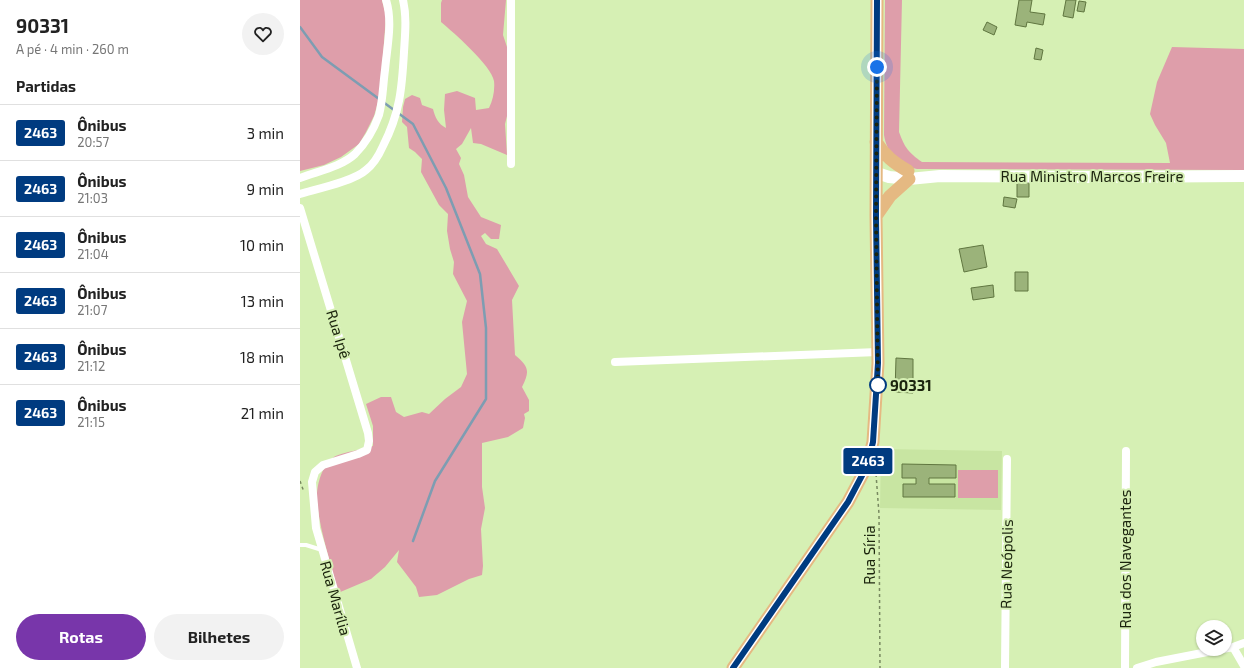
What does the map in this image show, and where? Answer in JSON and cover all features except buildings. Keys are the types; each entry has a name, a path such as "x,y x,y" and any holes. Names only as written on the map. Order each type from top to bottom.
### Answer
{"main road":[{"path":"733,668 848,502 867,466 873,442 878,386 876,216 877,0"},
{"path":"876,142 886,156 909,175 890,196 876,216"},
{"name":"Rua Ministro Marcos Freire","path":"877,173 889,177 909,175 1094,177 1244,176"}],"street":[{"path":"300,178 336,166 356,153 373,129 381,106 389,22 389,11 386,0"},
{"path":"300,194 352,178 366,170 379,155 397,113 405,39 405,11 403,0"},
{"path":"511,0 511,164"},
{"name":"Rua Ipê","path":"300,208 366,421 369,446 367,450 358,454"},
{"path":"615,362 878,352"},
{"name":"Rua dos Navegantes","path":"1124,668 1126,451"},
{"name":"Rua Marília","path":"357,668 316,528 312,482 315,472 323,465 358,454"},
{"name":"Rua Neópolis","path":"1005,668 1008,459"},
{"path":"1137,668 1156,662 1233,648 1244,643"},
{"path":"1233,648 1244,666"}],"lane":[{"path":"300,545 306,545 322,550"}],"path":[{"name":"Rua Síria","path":"875,470 878,514 880,668"}],"shaded area":[{"path":"300,0 382,0 386,16 380,95 374,116 366,132 359,144 341,157 324,165 300,171"},
{"path":"442,0 506,0 503,35 507,47 508,112 505,124 507,155 481,144 473,143 471,128 462,144 456,149 461,158 459,164 464,175 468,197 481,217 501,225 499,239 491,239 485,233 481,236 486,244 497,249 519,286 512,300 515,355 523,363 527,370 522,387 529,400 529,411 524,414 525,418 523,428 508,437 482,443 482,487 485,508 481,529 482,575 469,579 437,595 419,597 416,587 397,562 399,550 385,567 371,579 338,593 318,513 317,490 323,471 329,461 334,457 373,446 373,426 366,404 381,397 391,397 396,412 404,417 422,412 429,414 461,387 467,374 462,322 467,301 453,274 454,262 447,231 448,214 439,205 421,172 422,159 409,148 407,127 402,122 405,99 412,95 420,98 422,105 433,109 437,120 446,128 444,110 445,94 457,91 475,98 476,110 489,108 492,102 494,81 491,74 479,58 441,22"},
{"path":"885,0 902,0 899,132 908,149 922,162 1170,163 1166,143 1150,114 1157,82 1172,47 1244,49 1244,170 917,169 905,165 891,153 884,135"},
{"path":"881,449 1002,451 1001,510 880,508"},
{"path":"958,470 998,470 998,498 958,498"}],"waterway":[{"path":"300,27 322,57 413,124 446,188 480,274 486,328 486,399 435,481 413,541"}],"bus line":[{"name":"2463","path":"733,668 820,544 853,494 867,466 873,442 878,389 876,216 877,0"}],"place":[{"name":"90331","path":"878,385"}],"route":[{"path":"877,67 876,216 878,389 878,385"}]}
